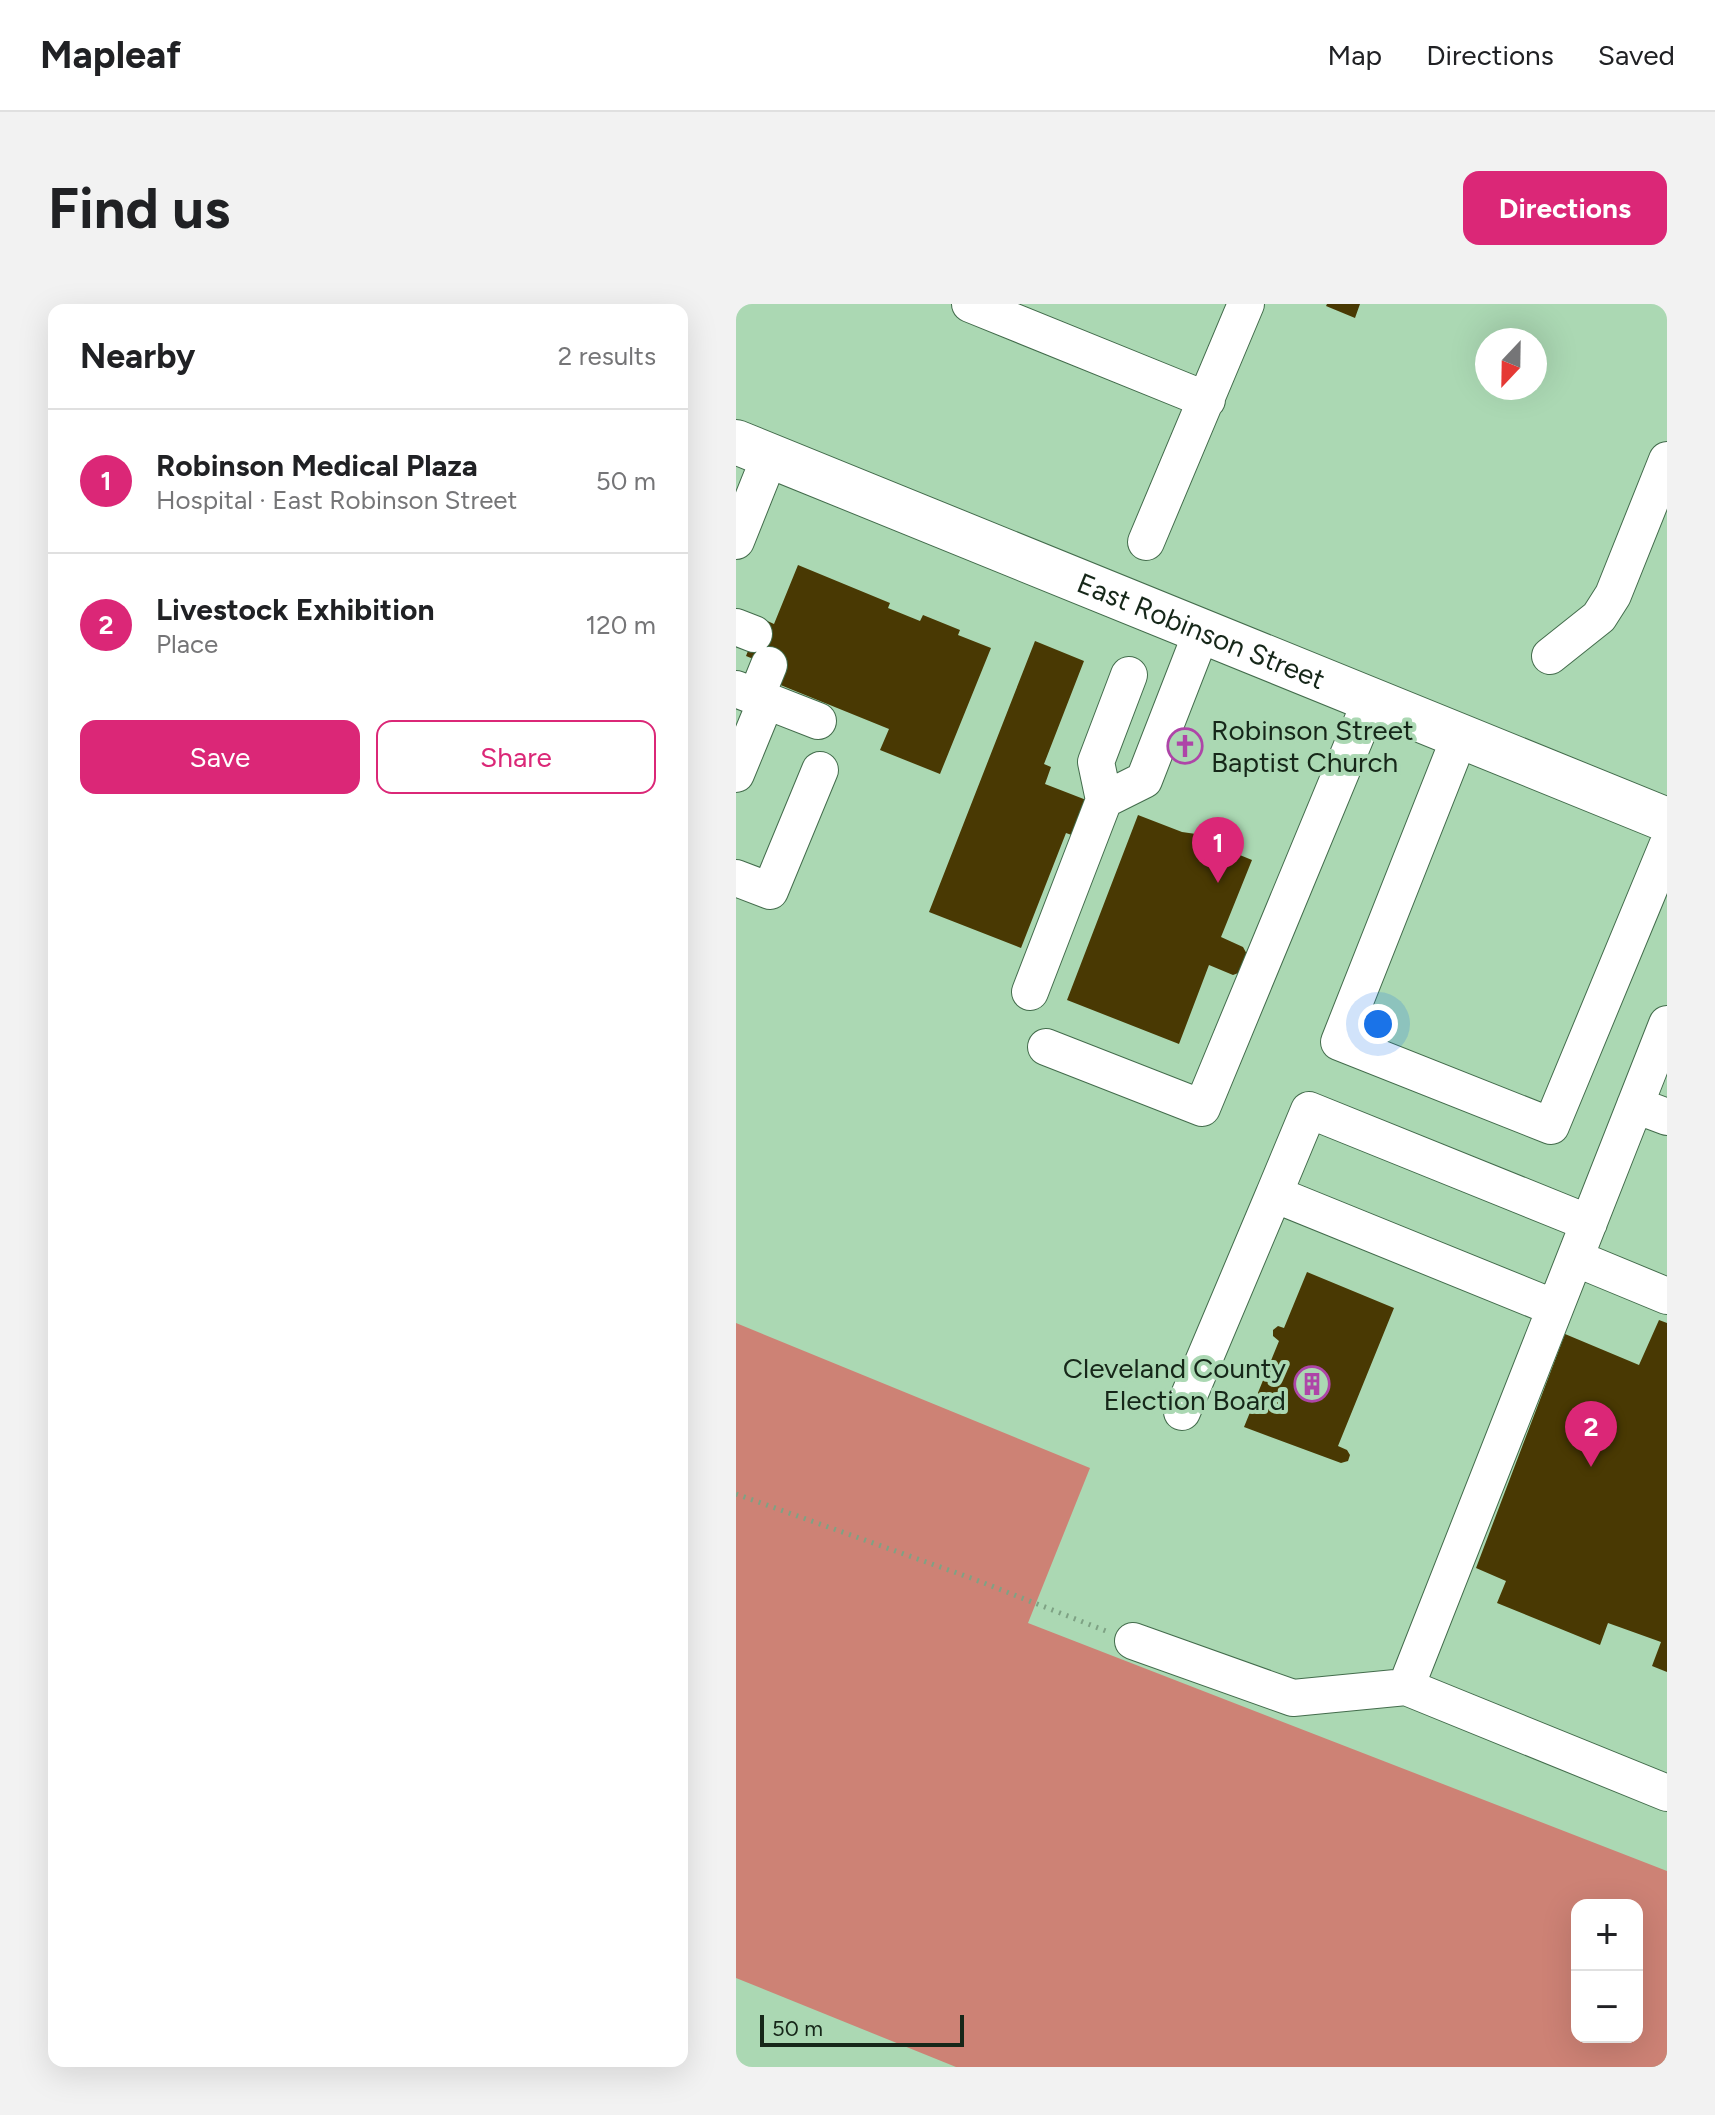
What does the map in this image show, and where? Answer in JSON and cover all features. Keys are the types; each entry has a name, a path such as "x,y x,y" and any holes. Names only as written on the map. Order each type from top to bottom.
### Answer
{"main road":[{"name":"East Robinson Street","path":"753,449 1667,820"}],"street":[{"path":"970,304 1207,400"},
{"path":"1146,542 1246,304"},
{"path":"736,541 753,449"},
{"path":"1550,656 1599,617 1613,595 1667,460"},
{"path":"1104,800 1144,780 1202,631"},
{"path":"736,774 753,669 818,721"},
{"path":"1030,992 1104,800 1096,762 1129,675"},
{"path":"1046,1047 1202,1108 1371,700"},
{"path":"1460,736 1339,1042 1551,1126 1667,846"},
{"path":"736,878 770,891 820,770"},
{"path":"1406,1687 1589,1223 1651,1111 1667,1024"},
{"path":"1182,1412 1309,1110 1589,1223"},
{"path":"1274,1194 1555,1308"},
{"path":"1575,1258 1667,1296"},
{"path":"1133,1641 1293,1698 1406,1687 1667,1793"}],"path":[{"path":"736,1494 971,1578 1133,1641"}],"shaded area":[{"path":"736,1323 1090,1468 1028,1623 1667,1871 1667,2067 956,2067 736,1978"}],"building":[{"path":"1327,304 1360,304 1355,318"},
{"path":"798,565 890,603 888,608 920,621 923,615 960,630 958,635 991,648 940,774 880,750 889,729 778,684 783,671 746,656 761,618 774,624"},
{"path":"1035,641 1084,661 1044,764 1051,767 1045,784 1094,803 1080,838 1066,833 1021,948 929,912"},
{"path":"1138,815 1182,832 1196,834 1252,860 1221,937 1243,947 1248,956 1241,972 1233,975 1209,965 1179,1044 1067,1000"},
{"name":"Cleveland County Election Board","path":"1307,1272 1394,1308 1338,1446 1350,1455 1348,1461 1341,1463 1244,1427 1279,1341 1273,1336 1273,1330 1278,1326 1284,1328"},
{"path":"1659,1320 1667,1323 1667,1672 1652,1666 1661,1642 1608,1623 1600,1645 1497,1603 1506,1581 1476,1568 1565,1334 1639,1365"}],"place":[{"name":"Robinson Street Baptist Church","path":"1185,746"},
{"name":"Robinson Medical Plaza","path":"1218,883"},
{"name":"Cleveland County Election Board","path":"1312,1384"},
{"name":"Livestock Exhibition","path":"1591,1467"}]}
